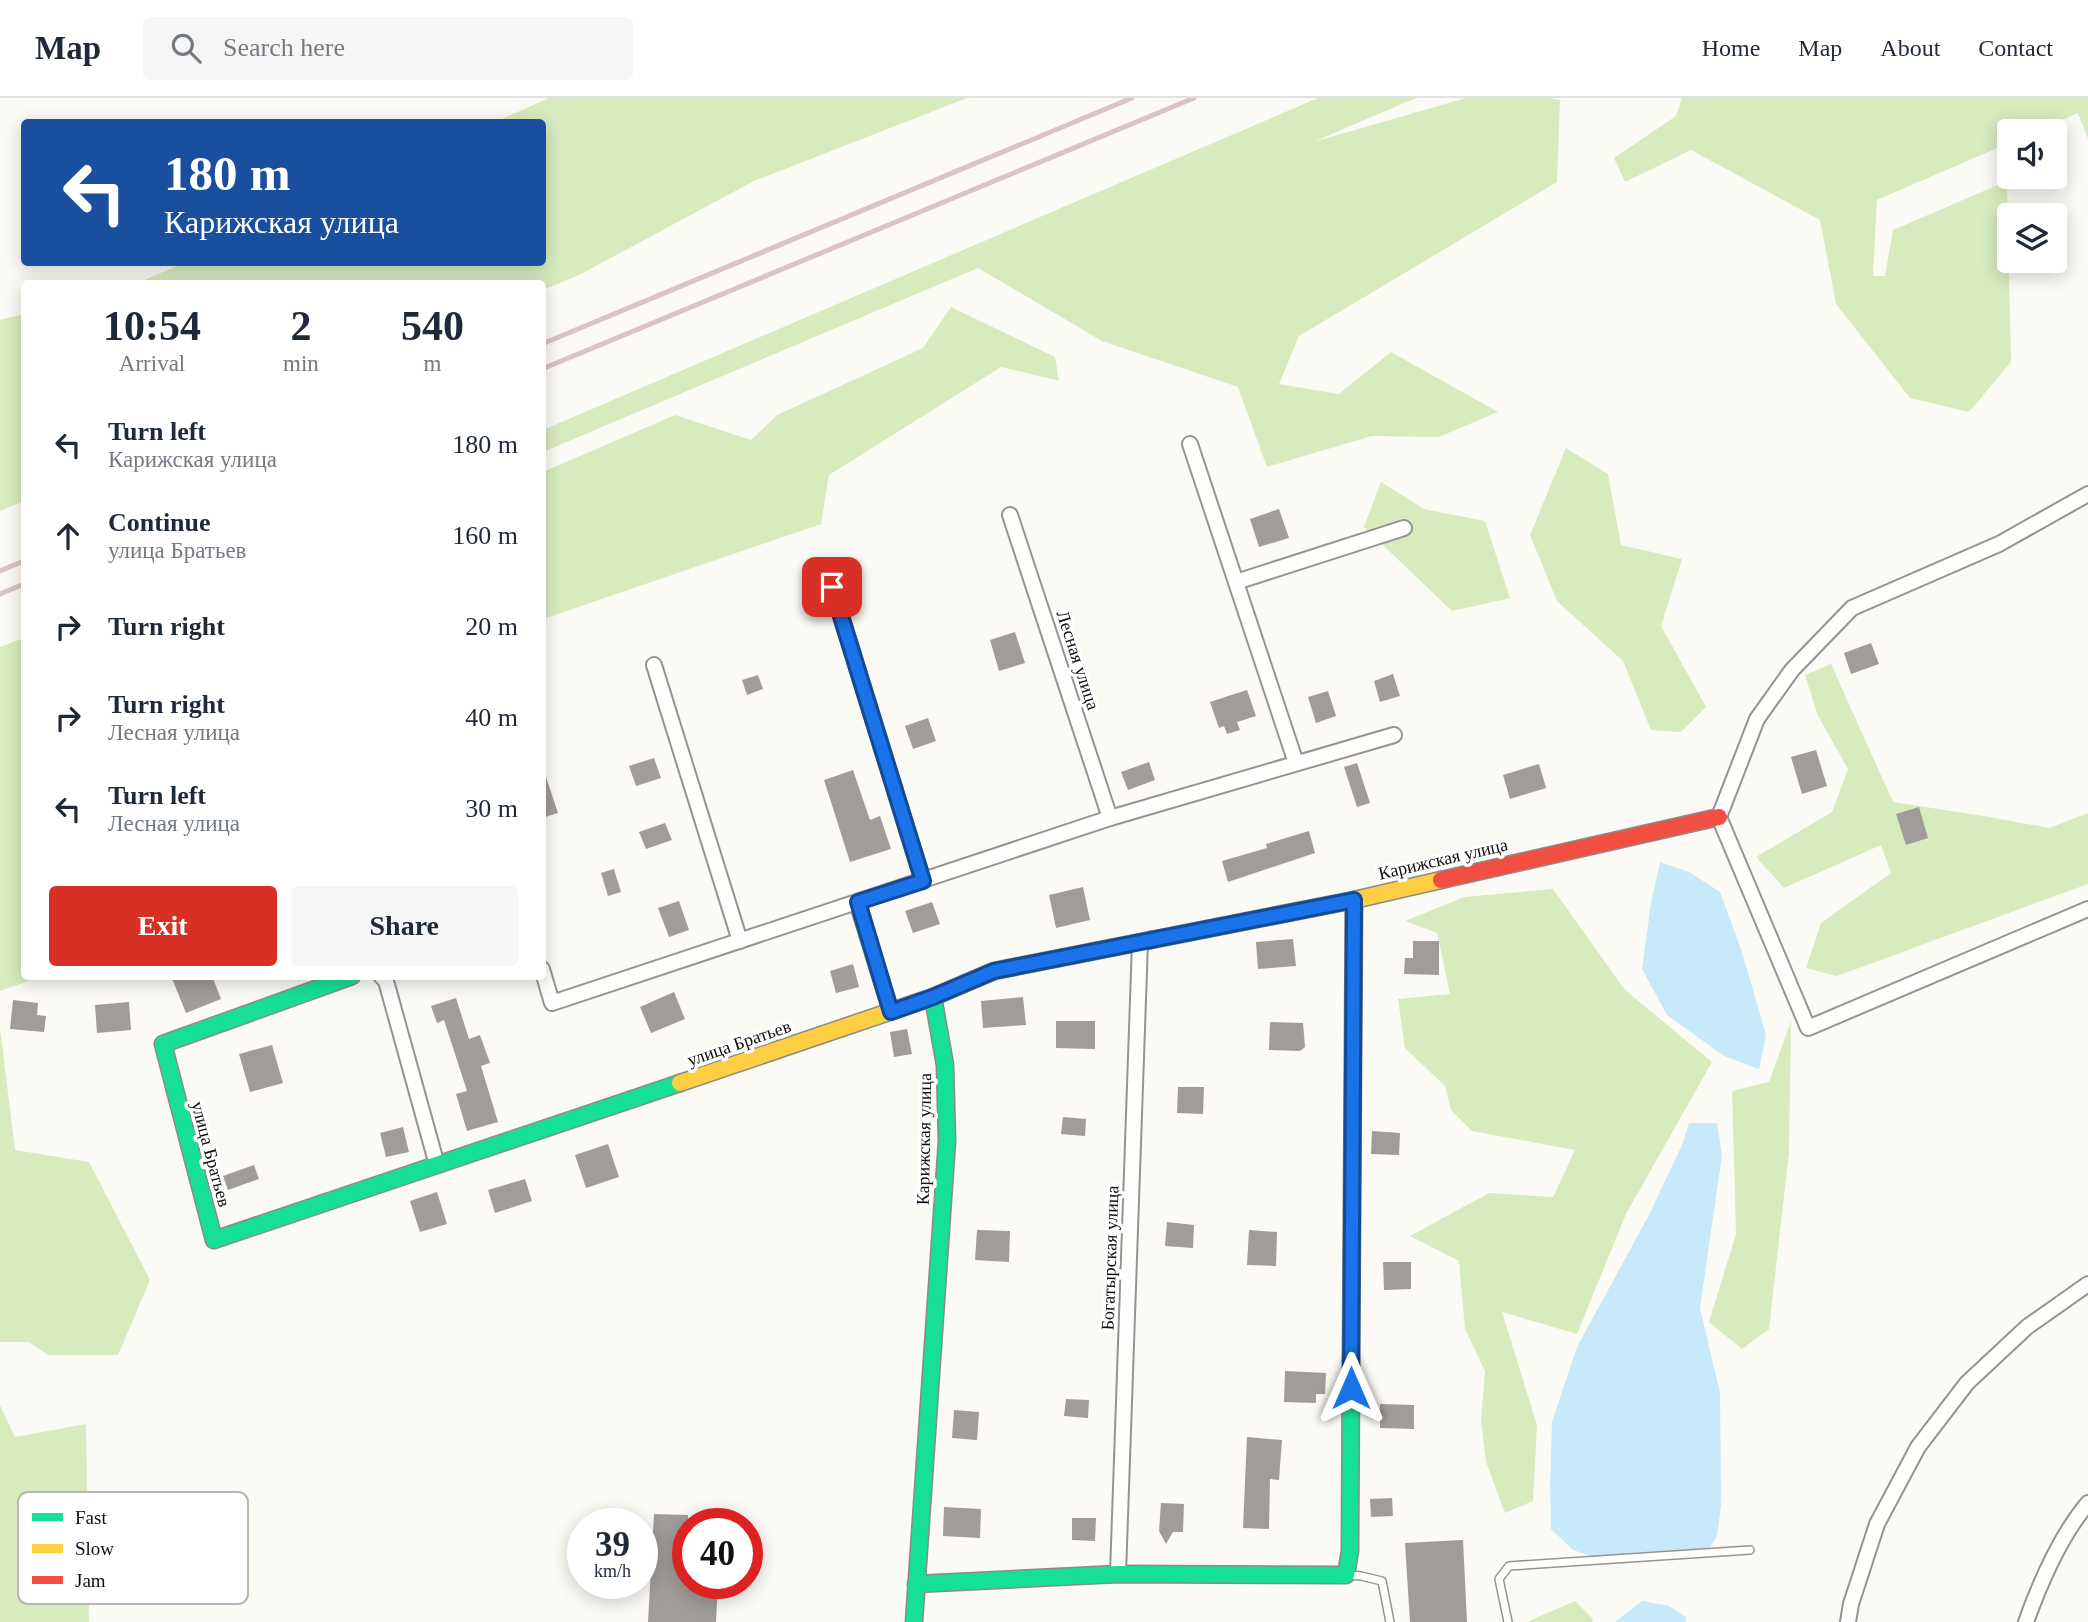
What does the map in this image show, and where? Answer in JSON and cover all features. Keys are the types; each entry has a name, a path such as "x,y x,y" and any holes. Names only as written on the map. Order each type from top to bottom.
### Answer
{"street":[{"path":"1190,444 1296,763"},
{"path":"2088,494 1999,544 1852,608 1792,670 1757,719 1719,817 1808,1028 2088,909"},
{"name":"Лесная улица","path":"1010,514 1110,818"},
{"path":"1236,582 1404,528"},
{"path":"832,587 923,881"},
{"path":"654,665 740,941"},
{"path":"545,980 552,1003 1110,818 1394,735"},
{"name":"Карижская улица","path":"914,1622 947,1141 945,1065 933,997 994,971 1354,900 1719,817"},
{"path":"916,1584 1118,1574 1346,1576 1350,1537 1354,900"},
{"path":"858,902 891,1012"},
{"name":"Богатырская улица","path":"1118,1574 1140,942"},
{"name":"улица Братьев","path":"341,980 163,1044 214,1240 933,997"},
{"path":"385,980 437,1165"},
{"path":"1848,1622 1851,1604 1877,1524 1918,1447 1967,1382 2027,1327 2088,1284"},
{"path":"2026,1622 2037,1591 2076,1517 2088,1503"}],"lane":[{"path":"1508,1622 1499,1579 1509,1566 1750,1550"},
{"path":"1346,1576 1382,1581 1390,1622"}],"green space":[{"path":"549,98 967,98 754,181 581,274 546,289 546,280 144,280 177,266 546,266 546,119 502,119"},
{"path":"1318,98 1416,98 1313,142 1466,98 1560,100 1557,182 1299,336 1279,384 1339,394 1391,352 1498,412 1439,437 1372,436 1267,467 1238,387 1102,341 978,268 546,451 546,429"},
{"path":"1682,98 2088,98 2088,139 2078,113 2064,119 1997,119 1997,148 1877,200 1873,276 1885,276 1893,230 1997,185 1997,189 2007,189 2007,203 1997,203 1997,273 2009,273 2011,362 1969,412 1910,398 1836,304 1820,220 1691,150 1625,182 1614,158 1676,116"},
{"path":"951,307 1055,357 1059,381 1001,367 829,475 821,524 546,618 546,471 675,415 751,440 777,415 923,348"},
{"path":"21,315 21,502 0,511 0,320"},
{"path":"1566,448 1608,474 1621,545 1682,559 1661,626 1706,707 1681,732 1651,730 1623,661 1557,601 1530,535"},
{"path":"1381,482 1424,509 1485,521 1510,598 1452,611 1364,527"},
{"path":"21,639 21,980 31,980 0,991 0,647"},
{"path":"1831,664 1893,802 2049,828 2088,813 2088,884 1837,976 1806,968 1821,923 1891,873 1881,845 1784,888 1756,857 1832,812 1848,769 1818,716 1805,675"},
{"path":"1553,889 1625,990 1712,1062 1626,1214 1577,1334 1502,1312 1537,1425 1533,1501 1505,1513 1486,1462 1481,1421 1485,1371 1465,1329 1459,1261 1410,1236 1489,1193 1553,1197 1575,1150 1472,1131 1451,1110 1445,1086 1405,1048 1398,999 1450,994 1437,933 1405,921 1464,897"},
{"path":"1791,1021 1789,1152 1769,1329 1742,1349 1709,1322 1736,1234 1732,1091 1769,1082"},
{"path":"0,1028 15,1150 89,1162 150,1280 118,1355 48,1355 29,1342 0,1342"},
{"path":"0,1405 15,1437 86,1424 87,1492 18,1492 18,1604 89,1604 89,1622 0,1622"},
{"path":"1575,1601 1593,1619 1592,1622 1527,1622"}],"water":[{"path":"1660,862 1689,872 1720,892 1742,952 1766,1035 1759,1069 1724,1056 1667,1015 1642,969"},
{"path":"1689,1123 1717,1123 1722,1155 1700,1308 1720,1393 1721,1505 1717,1536 1708,1550 1604,1560 1573,1550 1551,1529 1552,1422 1577,1347 1649,1215 1682,1145"},
{"path":"1642,1601 1669,1606 1686,1617 1686,1622 1615,1622"}],"building":[{"path":"1279,509 1289,538 1259,547 1250,519"},
{"path":"1015,632 1025,663 999,671 990,640"},
{"path":"1871,643 1879,664 1851,674 1844,653"},
{"path":"1393,674 1400,696 1380,702 1374,681"},
{"path":"758,675 763,689 747,695 742,680"},
{"path":"1247,690 1256,716 1237,722 1240,730 1227,734 1224,726 1219,728 1210,702"},
{"path":"1328,691 1336,716 1316,723 1308,697"},
{"path":"928,718 936,741 913,749 905,726"},
{"path":"1816,750 1827,786 1802,794 1791,757"},
{"path":"654,758 661,778 636,786 629,766"},
{"path":"1149,762 1155,780 1128,790 1121,772"},
{"path":"1357,763 1370,803 1357,807 1344,767"},
{"path":"1539,764 1546,788 1510,799 1503,775"},
{"path":"853,770 870,820 880,816 891,849 850,862 824,780"},
{"path":"546,777 558,813 546,817"},
{"path":"1919,807 1928,838 1906,845 1896,814"},
{"path":"665,823 672,840 646,849 639,832"},
{"path":"1309,831 1315,853 1228,882 1222,861 1267,848 1266,844"},
{"path":"614,869 621,892 608,896 601,873"},
{"path":"1083,887 1090,920 1056,928 1049,895"},
{"path":"679,901 689,930 669,937 658,908"},
{"path":"932,902 940,924 913,933 905,911"},
{"path":"1293,939 1296,966 1258,969 1256,942"},
{"path":"1413,941 1439,941 1439,975 1404,974 1405,958 1413,958"},
{"path":"853,964 859,987 836,993 830,971"},
{"path":"173,980 214,980 221,999 186,1013"},
{"path":"674,992 685,1019 651,1033 640,1007"},
{"path":"1023,997 1026,1025 983,1028 981,1001"},
{"path":"456,998 469,1039 480,1035 490,1063 481,1066 498,1122 467,1131 456,1094 467,1091 444,1020 437,1023 431,1006"},
{"path":"13,1000 38,1003 37,1015 46,1016 44,1032 10,1029"},
{"path":"129,1002 131,1030 97,1033 95,1005"},
{"path":"1056,1021 1095,1021 1095,1049 1056,1048"},
{"path":"1270,1022 1303,1023 1305,1047 1300,1051 1269,1050"},
{"path":"907,1029 912,1054 894,1057 890,1032"},
{"path":"272,1045 283,1083 250,1092 239,1054"},
{"path":"1178,1087 1204,1087 1203,1114 1177,1113"},
{"path":"1063,1117 1086,1119 1085,1136 1061,1134"},
{"path":"403,1127 409,1152 386,1157 380,1133"},
{"path":"1372,1131 1400,1133 1399,1155 1371,1154"},
{"path":"608,1144 619,1177 586,1188 575,1155"},
{"path":"254,1165 259,1179 228,1190 223,1176"},
{"path":"525,1179 532,1201 495,1213 488,1190"},
{"path":"437,1192 447,1224 420,1232 410,1201"},
{"path":"1167,1222 1194,1225 1193,1248 1165,1246"},
{"path":"977,1230 1010,1231 1009,1262 975,1260"},
{"path":"1249,1230 1277,1232 1276,1266 1247,1265"},
{"path":"1383,1262 1411,1262 1411,1289 1384,1290"},
{"path":"1285,1371 1326,1373 1325,1394 1316,1394 1316,1403 1284,1402"},
{"path":"1066,1399 1089,1400 1088,1418 1064,1416"},
{"path":"1380,1404 1414,1405 1414,1429 1380,1428"},
{"path":"954,1410 979,1412 977,1440 952,1438"},
{"path":"1247,1437 1282,1440 1279,1480 1270,1479 1269,1529 1243,1528"},
{"path":"1392,1498 1393,1516 1371,1517 1370,1499"},
{"path":"1161,1503 1184,1504 1183,1532 1173,1532 1166,1544 1159,1531"},
{"path":"944,1507 981,1509 980,1538 943,1536"},
{"path":"658,1514 672,1515 672,1599 717,1599 716,1622 648,1622 649,1599 658,1599"},
{"path":"1072,1518 1096,1518 1095,1541 1072,1540"},
{"path":"1463,1540 1467,1622 1410,1622 1405,1543"}],"railway":[{"path":"546,342 1132,98"},
{"path":"546,367 1194,98"},
{"path":"0,571 21,562"},
{"path":"0,594 21,585"}],"traffic: fast":[{"path":"914,1622 947,1141 945,1065 933,997 994,971 1151,940"},
{"path":"341,980 163,1044 214,1240 680,1083"},
{"path":"916,1584 1118,1574 1346,1575 1350,1551 1351,1361"}],"traffic: slow":[{"path":"1151,940 1441,880"},
{"path":"1351,1361 1354,900"},
{"path":"680,1083 933,997"}],"traffic: jam":[{"path":"1441,880 1719,817"}],"route":[{"path":"832,587 923,881 858,902 891,1012 994,971 1354,900 1351,1388"}]}
